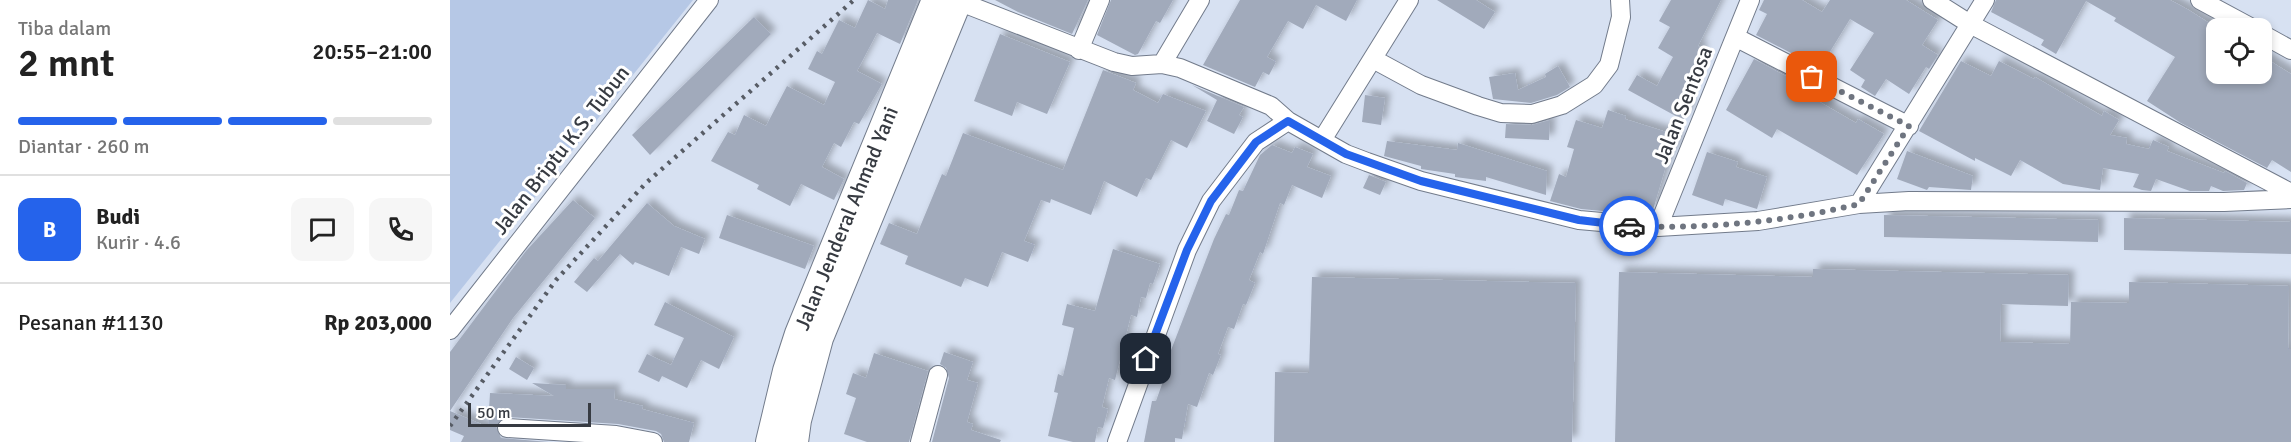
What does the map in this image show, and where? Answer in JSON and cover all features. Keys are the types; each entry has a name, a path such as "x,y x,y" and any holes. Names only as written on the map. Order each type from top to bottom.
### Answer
{"main road":[{"name":"Jalan Jenderal Ahmad Yani","path":"850,238 936,0"},
{"name":"Jalan Jenderal Ahmad Yani","path":"770,442 809,336 850,238 958,0"},
{"name":"Jalan Jenderal Ahmad Yani","path":"794,442 809,336"}],"street":[{"name":"Jalan Briptu K.S. Tubun","path":"450,330 709,0"},
{"path":"958,0 1079,50 1132,66 1162,64 1180,68 1270,106 1288,121 1346,154 1421,181 1579,220 1658,227 1758,221 1859,204 1909,201 2291,199"},
{"path":"1079,50 1100,0"},
{"path":"1162,64 1200,0"},
{"path":"1322,140 1409,0"},
{"path":"1373,59 1421,85 1478,106 1501,113 1532,114 1562,105 1594,85 1609,64 1621,18 1620,0"},
{"name":"Jalan Sentosa","path":"1658,227 1750,0"},
{"path":"1932,0 1970,24 2291,193"},
{"path":"1859,204 1909,126 1984,0"},
{"path":"2200,0 2233,18"},
{"path":"1735,37 1909,126"},
{"path":"2272,40 2291,50"},
{"path":"1117,442 1187,250 1211,201 1256,142 1288,121"},
{"path":"920,442 938,375"},
{"path":"507,428 616,435 653,442"}],"shaded area":[{"path":"450,0 693,0 450,303"}],"building":[{"path":"868,0 885,9 888,0 918,0 900,44 877,33 857,71 882,84 859,124 854,122 841,147 834,143 822,167 844,179 834,200 801,184 790,206 757,189 759,185 711,161 728,132 735,135 744,115 766,126 787,86 824,105 835,82 808,69 817,51 822,54 839,20 855,28"},
{"path":"995,0 1088,0 1072,34"},
{"path":"1111,0 1173,0 1160,23 1156,21 1138,54 1135,55 1097,35"},
{"path":"1240,0 1357,0 1346,21 1316,5 1303,29 1288,21 1267,57 1276,62 1269,75 1263,72 1255,87 1203,65"},
{"path":"1437,0 1476,0 1495,12 1484,29"},
{"path":"1671,0 1721,0 1698,46 1703,49 1691,70 1698,73 1683,100 1691,105 1683,120 1628,90 1637,75 1657,86 1673,57 1658,48 1670,27 1659,21"},
{"path":"1764,0 1802,0 1822,12 1830,0 1906,0 1938,20 1922,45 1938,55 1929,69 1926,67 1909,94 1886,79 1875,96 1861,87 1865,80 1850,70 1874,33 1850,19 1820,68 1756,35 1767,14 1759,10"},
{"path":"1996,0 2170,0 2187,9 2206,21 2206,84 2272,84 2272,62 2291,74 2291,172 2272,160 2267,168 2181,123 2147,101 2175,57 2114,21 2116,18 2086,1 2056,54 2041,45 2044,40 1991,12"},
{"path":"754,17 771,34 650,155 632,135"},
{"path":"1000,34 1070,62 1047,114 1017,102 1012,116 974,101"},
{"path":"1754,59 1795,81 1792,86 1856,123 1858,119 1884,134 1857,175 1777,129 1772,138 1726,110"},
{"path":"1961,61 1991,76 1999,61 2034,79 2035,77 2102,116 2104,111 2119,120 2110,135 2127,138 2126,144 2149,149 2153,140 2169,147 2167,151 2224,173 2225,171 2247,183 2244,190 2223,191 2211,186 2209,191 2190,191 2156,179 2151,191 2142,190 2133,187 2139,174 2103,168 2100,190 2063,184 2020,160 2011,176 1975,158 1975,161 1919,131"},
{"path":"1558,66 1570,87 1557,95 1531,103 1493,99 1489,77 1515,73 1518,90 1546,77 1545,74"},
{"path":"1103,70 1136,83 1133,90 1158,103 1163,94 1206,111 1187,148 1171,140 1151,180 1146,178 1137,197 1104,181 1091,215 1051,199 1050,203 1041,200 1024,241 1035,245 1028,262 1002,252 988,287 965,278 961,287 905,264 908,256 880,244 889,223 917,234 942,174 946,176 963,133 1063,170"},
{"path":"1192,85 1244,107 1239,115 1243,117 1234,134 1207,121 1217,100"},
{"path":"1365,95 1385,98 1381,125 1362,122"},
{"path":"1608,110 1626,116 1625,119 1679,136 1673,153 1670,152 1653,210 1636,208 1635,214 1581,209 1550,201 1559,174 1566,177 1574,149 1567,147 1576,120 1602,128"},
{"path":"1550,120 1549,140 1505,138 1506,124 1532,125"},
{"path":"1387,141 1457,150 1458,143 1547,171 1546,195 1486,177 1486,181 1421,169 1421,166 1384,156"},
{"path":"1272,145 1292,153 1295,147 1313,154 1307,167 1331,176 1322,198 1292,185 1284,205 1280,203 1263,254 1260,252 1249,280 1255,283 1246,305 1243,304 1234,329 1228,327 1213,375 1209,373 1197,407 1188,404 1182,439 1175,438 1175,442 1144,442 1152,401 1156,401 1171,359 1168,358 1214,239 1226,214 1229,215 1239,190 1243,191 1260,155"},
{"path":"1907,151 1973,176 1971,190 1929,187 1927,190 1897,179"},
{"path":"1707,152 1738,162 1736,167 1767,177 1757,209 1725,199 1723,206 1692,195"},
{"path":"1369,175 1386,182 1380,195 1363,188"},
{"path":"573,200 595,218 513,318 450,411 450,352 526,251"},
{"path":"647,203 674,226 705,239 699,254 681,247 669,276 635,262 633,265 620,254 587,292 574,282 594,258 598,261"},
{"path":"727,215 814,246 805,269 719,238"},
{"path":"1884,215 2099,220 2098,242 1884,237"},
{"path":"2124,218 2291,222 2291,254 2124,250"},
{"path":"1113,249 1160,264 1153,284 1150,283 1146,298 1141,297 1137,317 1131,315 1115,380 1109,378 1102,407 1108,409 1103,428 1098,427 1095,442 1073,442 1048,436 1058,393 1054,392 1058,374 1063,376 1074,328 1062,325 1067,304 1095,311"},
{"path":"1813,269 2069,275 2068,306 2001,304 2000,342 2070,344 2071,302 2129,303 2129,282 2289,286 2288,349 2291,349 2291,442 1615,442 1619,272 1813,277"},
{"path":"1312,277 1576,283 1572,442 1274,442 1275,372 1309,373"},
{"path":"665,302 734,337 719,369 701,360 687,388 662,376 659,382 638,372 647,354 671,365 684,338 654,325"},
{"path":"944,352 973,362 967,380 978,383 967,422 973,424 971,430 1001,440 1000,442 932,442 949,378 946,368 940,364"},
{"path":"874,353 928,371 909,442 867,442 844,434 856,398 846,394 853,373 866,378"},
{"path":"516,357 534,368 527,380 509,369"},
{"path":"532,383 566,385 566,389 615,389 614,399 694,423 689,442 664,442 661,434 656,431 618,424 508,417 502,418 496,427 501,438 549,442 461,442 464,436 450,430 450,411 488,427 490,393 554,396"}],"railway":[{"path":"450,426 556,280 646,183 854,0"}],"way so far":[{"path":"1629,226 1658,227 1758,221 1835,210 1859,204 1909,126 1812,77"}],"route":[{"path":"1146,359 1187,250 1211,201 1256,142 1288,121 1346,154 1421,181 1579,220 1629,226"}]}
